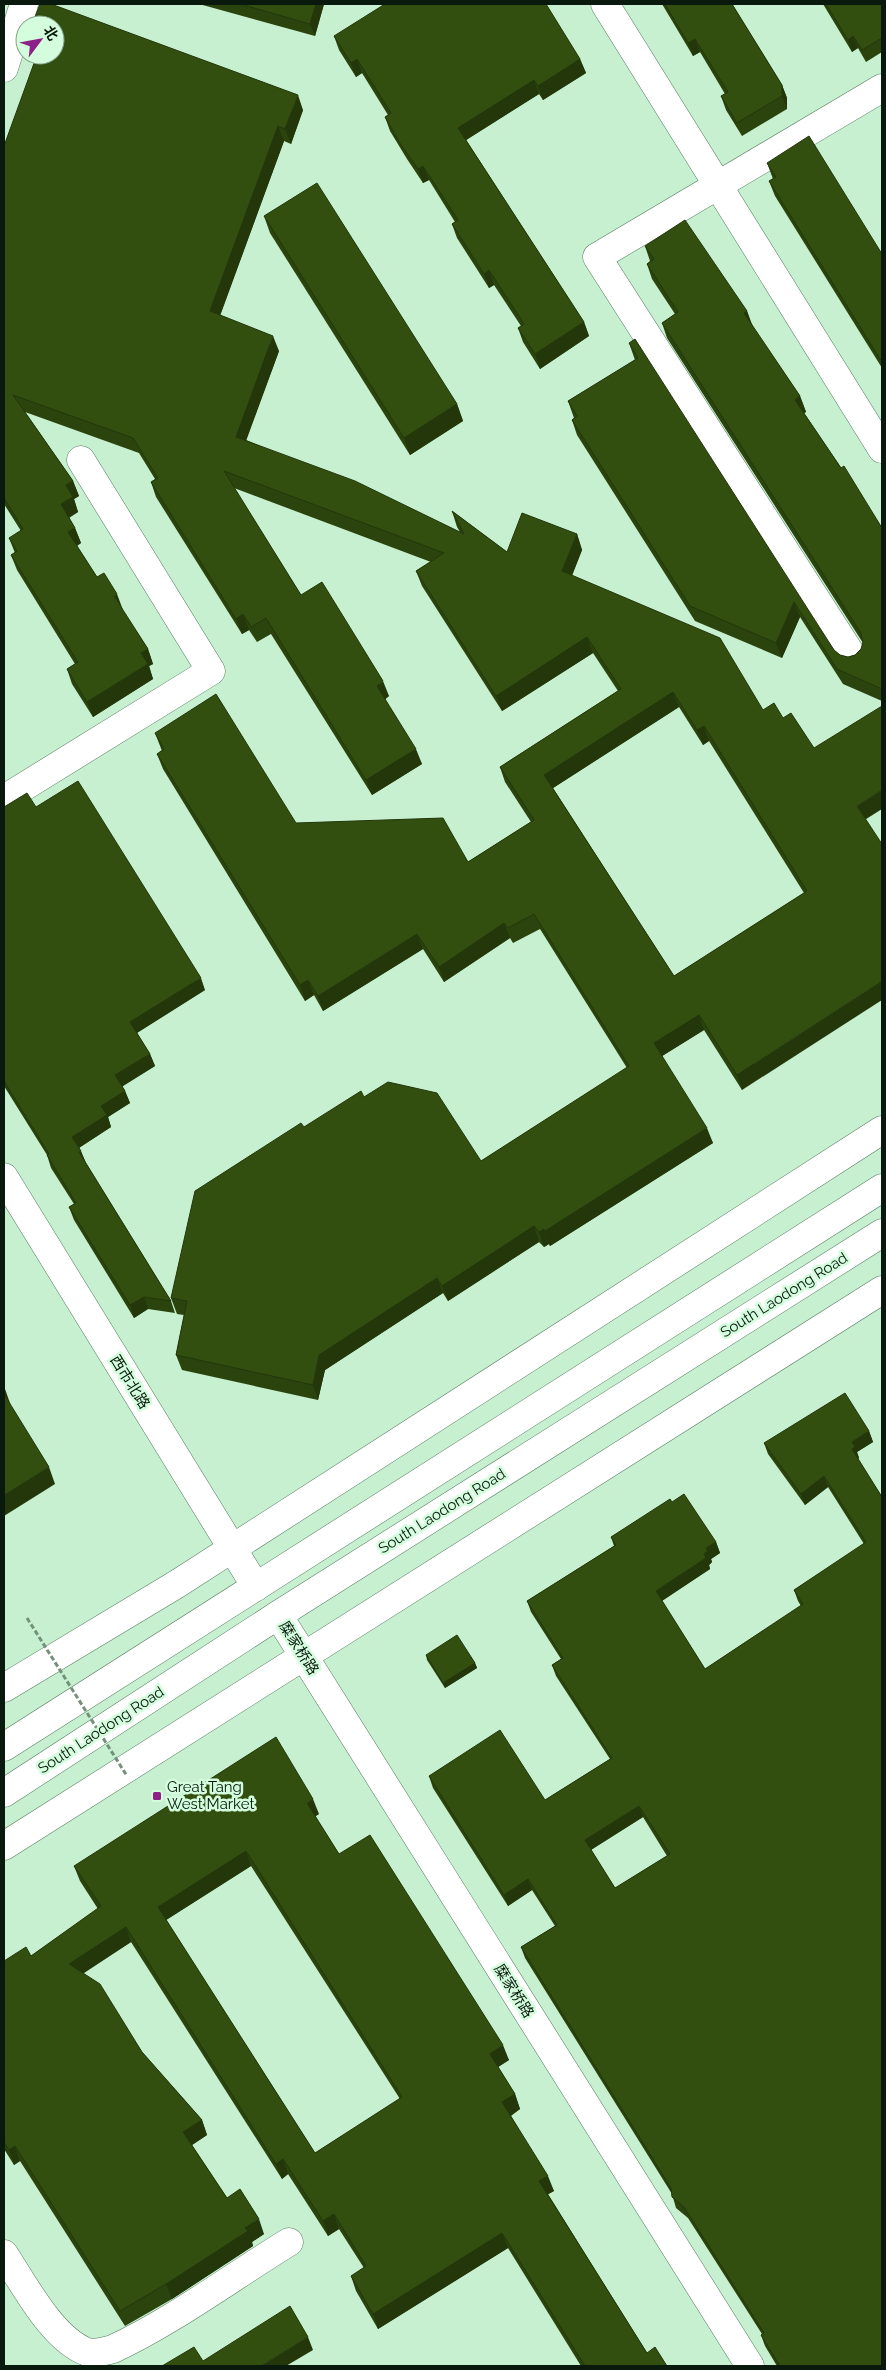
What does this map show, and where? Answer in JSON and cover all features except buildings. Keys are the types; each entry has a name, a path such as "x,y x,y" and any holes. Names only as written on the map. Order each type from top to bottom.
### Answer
{"street":[{"path":"4,68 24,4"},
{"path":"606,4 882,449"},
{"path":"854,657 598,257 882,88"},
{"path":"4,799 211,671 80,460"},
{"path":"4,1688 232,1549 882,1130"},
{"name":"西市北路","path":"4,1177 256,1587"},
{"path":"4,1747 882,1188"},
{"name":"South Laodong Road","path":"4,1793 278,1615 882,1233"},
{"path":"4,1846 882,1290"},
{"name":"糜家桥路","path":"278,1615 750,2366"},
{"path":"4,2254 44,2313 70,2343 88,2352 110,2350 164,2320 289,2242"}],"path":[{"path":"27,1618 127,1776"}],"place":[{"name":"Great Tang West Market","path":"157,1796"}]}
